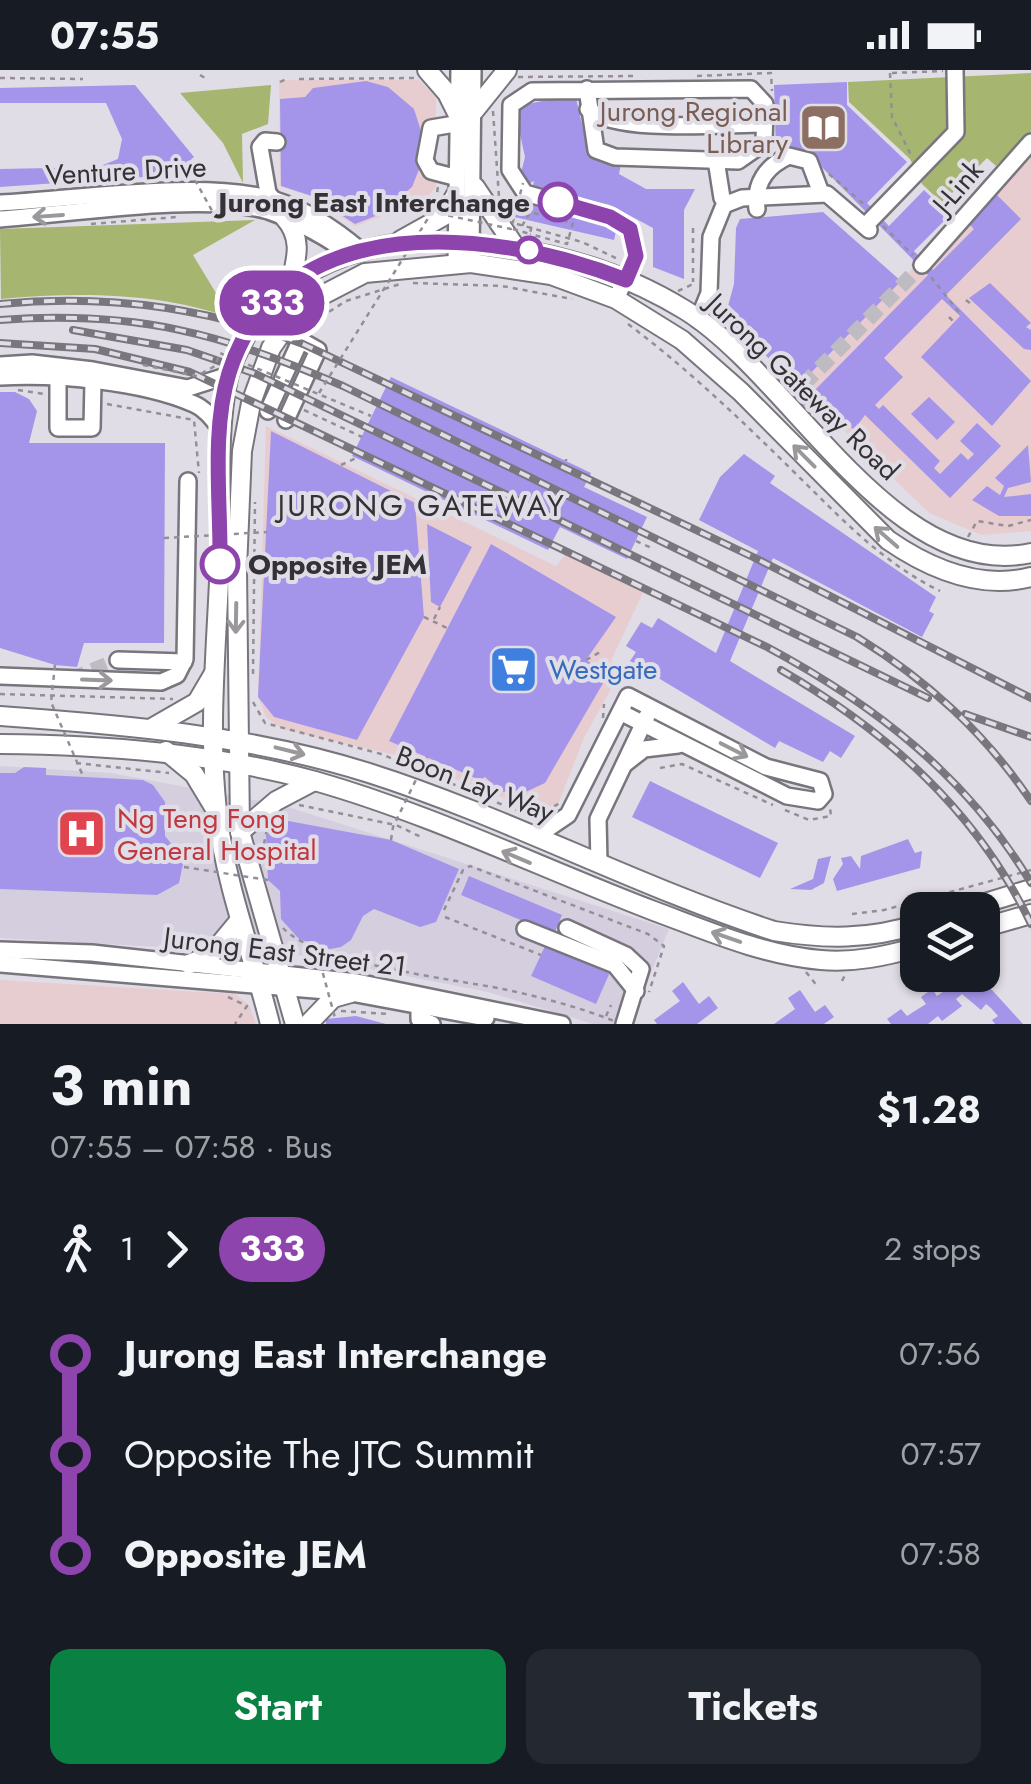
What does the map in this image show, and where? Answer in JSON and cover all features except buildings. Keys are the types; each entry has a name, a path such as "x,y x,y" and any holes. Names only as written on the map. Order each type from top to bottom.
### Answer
{"main road":[{"path":"423,74 447,93 462,116 507,70"},
{"path":"396,242 444,216 455,186"},
{"path":"475,187 516,248"},
{"path":"284,217 292,225 299,250 290,286"},
{"name":"Jurong Gateway Road","path":"270,1024 239,920 217,814 214,736 222,431 228,375 256,319 290,286 355,252 396,242 516,248 584,263 691,314 786,401 914,530 961,552 996,557 1031,553"},
{"path":"355,252 366,270 376,271"},
{"name":"Jurong Gateway Road","path":"296,1024 280,982 240,832 238,523 242,452 292,335 294,315 327,290 376,271 463,264 551,275 616,299 682,340 741,392 888,540 940,570 996,581 1031,577"},
{"path":"316,271 328,280 327,290"},
{"path":"150,729 197,702 217,668"},
{"name":"Boon Lay Way","path":"0,716 214,736 343,765 536,836 774,931 819,938 858,938 900,928"},
{"name":"Boon Lay Way","path":"0,744 166,751 314,781 404,811 582,885 770,951 820,960 853,960 900,951"},
{"path":"166,751 204,786 217,814"},
{"path":"338,789 336,776 343,765"},
{"path":"240,832 276,801 314,781"},
{"path":"1000,898 1031,889"},
{"path":"1000,923 1031,914"},
{"path":"189,964 210,956 239,920"},
{"path":"316,1021 333,998 350,993"}],"street":[{"path":"459,70 462,116 475,187 463,264"},
{"path":"464,243 455,186 462,116 473,70"},
{"path":"725,201 819,193 871,226 956,132 955,70"},
{"path":"588,89 591,138 596,150 606,154 738,161 752,155 764,143 764,104 751,89 588,89 532,91 511,105 510,170 525,193 610,217 630,229 636,256 616,299"},
{"path":"588,109 599,118 628,122 764,124"},
{"path":"455,186 430,171 425,160 430,128 462,116"},
{"path":"273,199 261,161 261,143 278,142"},
{"name":"J-Link","path":"922,265 1031,142"},
{"path":"756,199 771,166 788,156 809,162 819,193"},
{"path":"691,314 702,296 708,243 725,201 716,160"},
{"path":"240,192 251,184 261,161"},
{"name":"Venture Drive","path":"0,220 240,192 273,199 311,214 355,252"},
{"name":"Venture Drive","path":"0,203 226,204 284,217 355,252"},
{"path":"260,407 290,416 318,350 292,335"},
{"path":"0,365 32,363 93,370 188,388 228,375"},
{"path":"0,378 93,381 197,405 222,431"},
{"path":"58,378 58,428 92,428 93,381"},
{"path":"0,676 161,682 177,676 184,662 196,536 193,477"},
{"path":"196,536 221,530"},
{"path":"996,557 996,581"},
{"path":"118,660 184,662"},
{"path":"536,836 568,815 628,696 766,767 820,781 824,794 818,801 787,796 620,712"},
{"path":"599,863 598,819 652,708"},
{"path":"620,769 644,749 683,745"},
{"path":"567,928 637,963 642,976 641,995 623,1024"},
{"path":"525,929 616,965 641,995"},
{"name":"Jurong East Street 21","path":"0,950 92,953 189,964 257,980"},
{"name":"Jurong East Street 21","path":"0,964 280,982 514,1024"},
{"name":"Jurong East Street 21","path":"280,982 428,1008 562,1024"}],"path":[{"path":"919,172 892,117 891,73 955,70"},
{"path":"299,79 423,74"},
{"path":"200,76 207,79"},
{"path":"0,78 83,80"},
{"path":"280,82 286,79"},
{"path":"174,170 185,166 191,178"},
{"path":"820,168 871,226"},
{"path":"190,171 216,218"},
{"path":"511,229 523,183"},
{"path":"319,393 432,212 567,244 573,222 530,212 523,224 532,224 530,234"},
{"path":"684,279 693,284 693,228"},
{"path":"292,335 346,301 407,283 502,286 572,300"},
{"path":"966,300 971,304"},
{"path":"949,317 954,322"},
{"path":"626,322 690,370 864,542 908,576 940,591"},
{"path":"143,366 197,376 215,366 220,353 372,416"},
{"path":"260,407 276,370"},
{"path":"290,416 362,436"},
{"path":"193,477 194,420"},
{"path":"341,464 356,458"},
{"path":"254,487 253,704 265,723 381,754 515,810 544,812 556,806"},
{"path":"961,552 977,521 1008,526 1031,520"},
{"path":"164,538 266,532"},
{"path":"636,541 654,549"},
{"path":"433,621 440,606"},
{"path":"424,617 447,628"},
{"path":"586,660 602,651"},
{"path":"55,665 51,702 83,776"},
{"path":"0,694 176,699 184,695"},
{"path":"390,840 392,827 428,758"},
{"path":"76,764 166,772 180,778"},
{"path":"660,768 682,764 809,820 831,816"},
{"path":"297,804 396,825 420,838"},
{"path":"262,862 262,838 268,826"},
{"path":"444,910 463,870 470,866 648,934 664,946 641,995"},
{"path":"184,867 268,880"},
{"path":"852,914 940,896 1031,870"},
{"path":"446,917 540,955"},
{"path":"280,924 295,941 355,960 508,990 623,1024"},
{"path":"315,944 335,1018"},
{"path":"842,980 846,971"},
{"path":"809,976 818,987"},
{"path":"606,1017 611,1005"},
{"path":"236,1024 246,1006"},
{"path":"316,1021 342,1011 428,1008"}],"shaded area":[{"path":"279,80 419,80 436,97 436,187 424,201 355,226 312,197 280,186"},
{"path":"1031,147 1031,531 981,535 929,513 798,386"},
{"path":"266,426 556,566 570,549 646,586 611,661 623,667 584,738 559,802 546,809 531,809 395,755 282,729 266,717 258,697"},
{"path":"0,766 111,773 282,805 669,929 630,1024 593,1024 488,992 299,955 0,938"},
{"path":"0,980 235,994 249,1005 256,1024 0,1024"}],"green space":[{"path":"1031,73 1031,131 996,166 987,158 942,203 922,184 910,159 849,102 848,82"},
{"path":"271,85 268,124 242,134 243,183 223,143 180,93"},
{"path":"255,220 193,255 231,318 175,303 118,296 1,299 0,229"}],"tunnel":[{"path":"787,401 922,265"},
{"path":"71,679 118,660"}],"railway":[{"path":"0,304 78,301 154,306 229,321 303,344 753,557 1031,698"},
{"path":"0,320 94,319 176,329 257,352 343,386 857,637 908,671 953,710 994,752 1031,801"},
{"path":"73,330 187,350 256,374 928,698"},
{"path":"0,343 95,349 190,372 767,647 845,693 916,747 978,809 1031,883"},
{"path":"781,670 858,720 926,778 984,845 1031,924"},
{"path":"965,714 1031,737"}],"bus line":[{"name":"333","path":"220,564 222,431 228,375 256,319 285,290 316,271 360,250 396,242 516,248 584,263 626,280 636,256 636,242 630,229 610,217 558,202"}],"place":[{"name":"Jurong Regional Library","path":"823,127"},
{"name":"Jurong East Interchange","path":"558,202"},
{"name":"Opposite JEM","path":"220,564"},
{"name":"Westgate","path":"514,669"},
{"name":"Ng Teng Fong General Hospital","path":"82,834"}],"district":[{"name":"JURONG GATEWAY","path":"422,505"}]}
